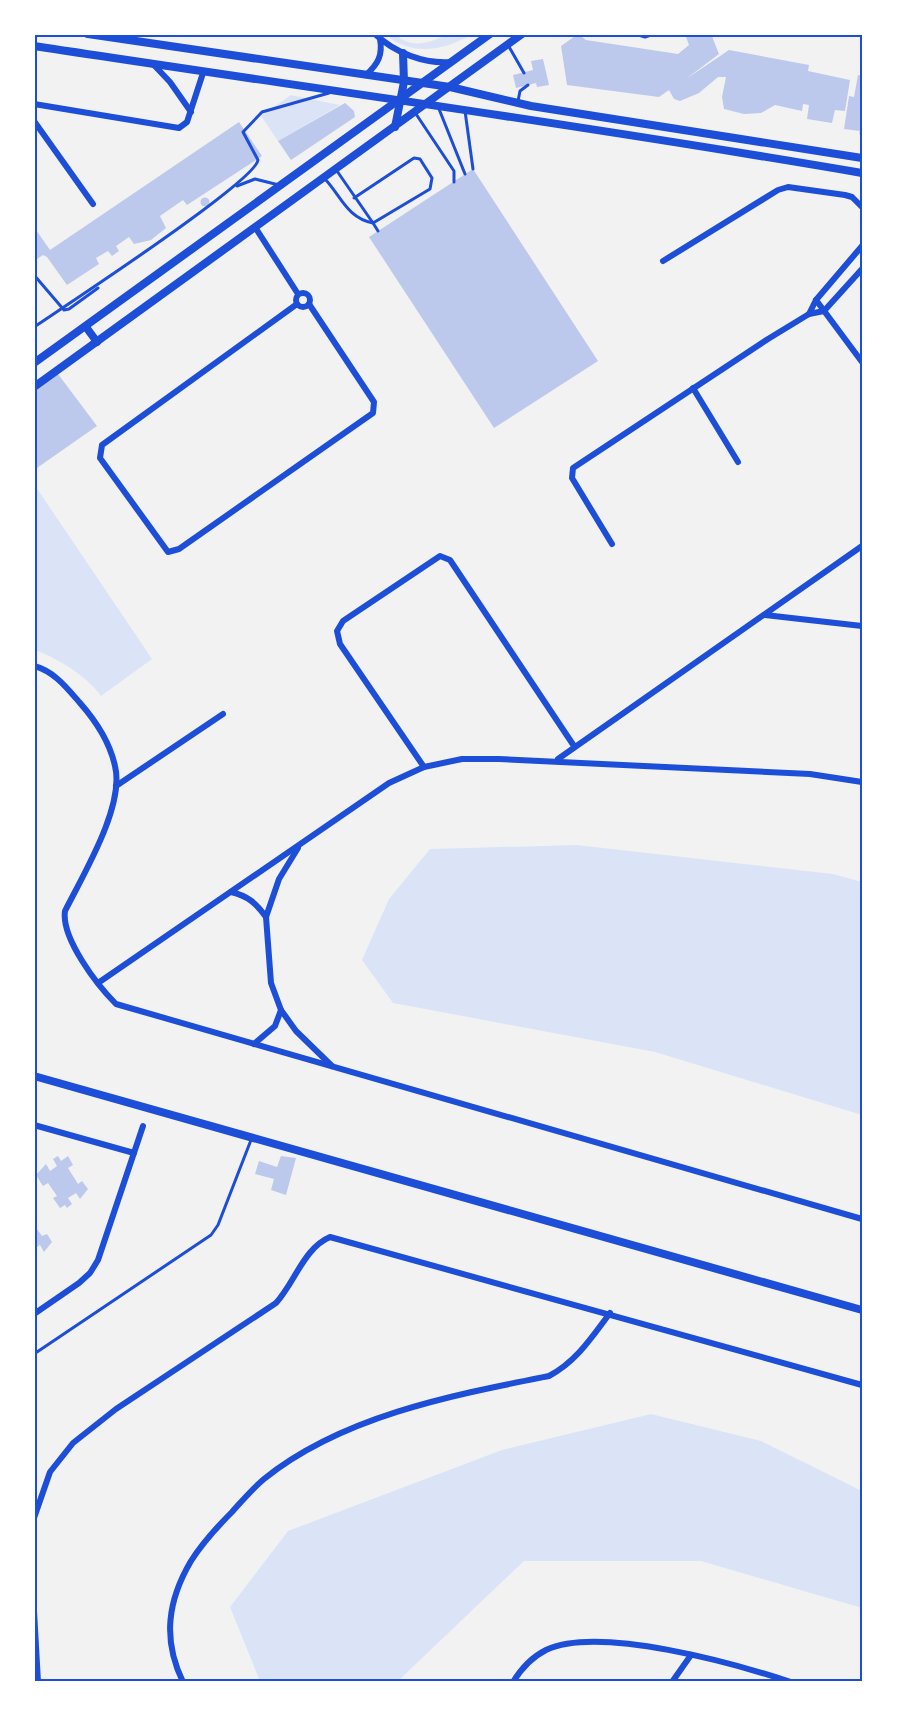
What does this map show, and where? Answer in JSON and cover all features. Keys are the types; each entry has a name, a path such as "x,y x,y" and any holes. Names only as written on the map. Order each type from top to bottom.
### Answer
{"main road":[{"path":"88,34 422,85 450,87 518,102 862,158"},
{"path":"34,363 490,34"},
{"path":"34,387 395,127 433,104 450,87 522,34"},
{"path":"34,46 202,73 433,104 862,173"},
{"path":"395,127 404,82 403,53"},
{"path":"86,327 97,342"},
{"path":"34,1076 862,1310"}],"street":[{"path":"364,76 376,66 380,56 377,37"},
{"path":"377,37 403,53 434,62 454,61"},
{"path":"153,64 170,82 191,112"},
{"path":"34,104 179,128 186,125 202,73"},
{"path":"34,121 93,204"},
{"path":"663,261 778,190 788,188 845,195 852,197 862,207"},
{"path":"255,227 298,294 297,304 102,446 100,459 168,552 179,549 373,413 374,402 309,304 310,298 307,293 298,294"},
{"path":"809,314 816,300 862,246"},
{"path":"612,544 572,478 573,468 809,314 824,311 862,269"},
{"path":"816,300 862,362"},
{"path":"297,304 303,307 309,304"},
{"path":"693,388 738,462"},
{"path":"558,759 862,546"},
{"path":"424,767 340,644 337,631 343,621 440,556 450,560 574,746"},
{"path":"765,615 862,626"},
{"path":"34,666 44,669 66,686 90,714 106,742 116,767 116,786 110,813 65,911 63,921 68,937 98,983 108,996 124,1008 862,1220"},
{"path":"116,786 223,714"},
{"path":"98,983 389,783 424,767 462,759 558,759 810,774 862,782"},
{"path":"299,845 279,879 266,917 270,983 281,1010 296,1031 335,1068"},
{"path":"231,892 244,895 257,904 266,917"},
{"path":"254,1044 275,1026 281,1010"},
{"path":"34,1125 134,1153"},
{"path":"34,1314 90,1273 98,1260 143,1126"},
{"path":"34,1518 50,1472 73,1443 116,1409 276,1303 288,1290 313,1248 330,1238 610,1313 862,1385"},
{"path":"183,1682 171,1643 170,1614 177,1585 203,1541 263,1480 304,1452 365,1425 442,1398 549,1377 576,1358 610,1313"},
{"path":"34,1611 38,1682"},
{"path":"513,1682 523,1668 547,1650 573,1644 627,1644 691,1655 730,1662 791,1682"},
{"path":"672,1682 691,1655"}],"lane":[{"path":"419,34 429,34"},
{"path":"635,34 645,37 654,34"},
{"path":"508,45 524,73"},
{"path":"518,102 520,91 528,85"},
{"path":"34,327 212,204 258,163 243,135 245,127 262,112 333,92"},
{"path":"433,104 465,174"},
{"path":"465,109 473,169"},
{"path":"415,113 432,135 454,171 454,182"},
{"path":"324,178 352,216 372,223 384,218 433,185 432,178 420,159 411,159 354,198"},
{"path":"336,169 378,231"},
{"path":"232,187 255,179 282,186"},
{"path":"34,275 62,308 69,309 99,288"},
{"path":"34,1354 211,1235 218,1225 252,1137"}],"shaded area":[{"path":"448,34 470,35 449,45 428,49 406,46 386,35 396,35 408,42 421,43"},
{"path":"291,95 340,105 278,141 261,116"},
{"path":"34,484 152,659 101,696 71,668 35,650"},
{"path":"577,845 833,874 862,882 862,1115 655,1052 393,1003 362,960 389,899 430,849"},
{"path":"651,1414 761,1441 862,1491 862,1608 701,1561 524,1561 398,1681 260,1681 230,1607 288,1531 502,1450"}],"building":[{"path":"578,34 586,40 678,54 689,45 685,34 711,34 719,54 686,79 729,50 809,65 808,71 850,80 845,111 835,110 832,123 807,119 809,105 803,104 802,111 775,105 761,113 744,114 724,109 722,97 726,77 718,77 699,93 680,101 674,99 669,90 659,97 567,85 561,46"},
{"path":"543,59 549,85 537,87 536,83 516,88 513,75 533,70 531,61"},
{"path":"858,75 862,76 862,135 859,134 860,131 844,129 849,96 854,97"},
{"path":"345,103 354,111 355,117 291,160 278,141"},
{"path":"239,122 262,156 187,205 183,200 160,216 166,228 151,240 134,244 129,237 116,246 119,251 112,256 108,251 96,258 99,264 67,285 47,257 43,255 34,261 34,227 50,250"},
{"path":"473,169 598,361 494,428 369,237"},
{"path":"205,198 209,202 205,206 201,202"},
{"path":"58,374 97,426 34,470 34,392"},
{"path":"58,1156 61,1161 68,1156 73,1165 68,1168 78,1184 82,1181 88,1189 80,1199 76,1193 68,1198 72,1204 67,1208 65,1205 60,1208 53,1198 57,1196 48,1183 43,1186 36,1175 46,1164 50,1171 57,1166 53,1159"},
{"path":"281,1156 296,1158 286,1195 271,1190 274,1179 255,1174 259,1161 277,1167"},
{"path":"34,1225 42,1236 47,1234 52,1242 44,1252 40,1245 34,1249"}]}
